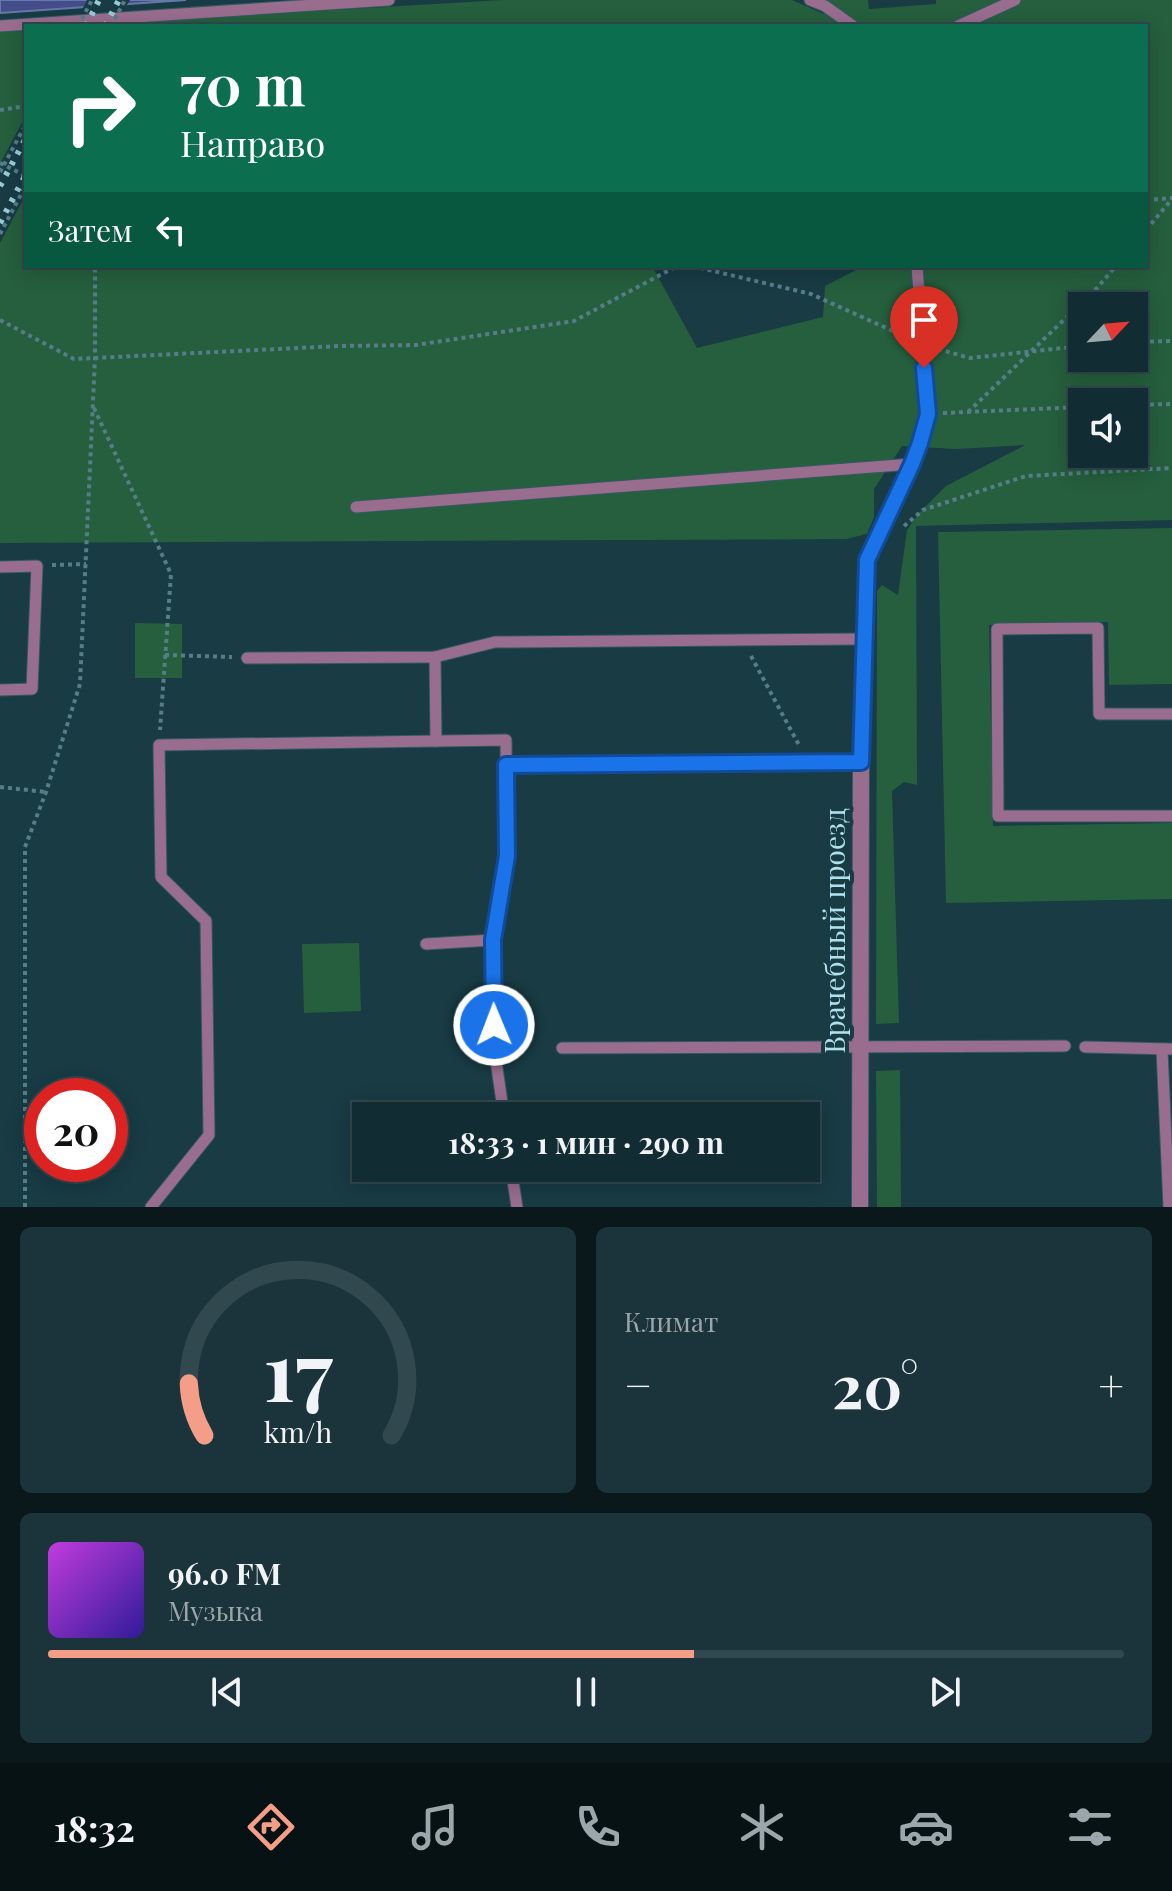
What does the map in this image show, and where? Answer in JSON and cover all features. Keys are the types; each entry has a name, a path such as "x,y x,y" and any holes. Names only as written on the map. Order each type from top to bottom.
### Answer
{"street":[{"name":"Врачебный проезд","path":"860,1207 861,762 867,560"}],"lane":[{"path":"30,24 389,0"},
{"path":"810,0 825,6 850,24"},
{"path":"962,24 1015,0"},
{"path":"0,26 24,24"},
{"path":"867,560 912,464 928,414 917,268"},
{"path":"356,507 912,464"},
{"path":"0,567 37,566 32,689 0,690"},
{"path":"1172,714 1099,714 1098,628 997,629 998,816 1172,816"},
{"path":"247,658 435,657 495,642 863,639"},
{"path":"435,657 436,741"},
{"path":"151,1207 209,1135 206,921 161,877 159,745 506,740 507,856 493,940 495,1054 502,1102"},
{"path":"506,765 861,762"},
{"path":"426,944 493,940"},
{"path":"562,1048 1065,1046"},
{"path":"1085,1047 1167,1049 1169,1207"},
{"path":"513,1182 517,1207"}],"path":[{"path":"79,24 92,0"},
{"path":"112,24 125,0"},
{"path":"0,110 24,106"},
{"path":"0,172 24,128"},
{"path":"0,163 24,175"},
{"path":"0,234 24,189"},
{"path":"1148,200 1172,199"},
{"path":"1148,228 1172,199"},
{"path":"25,1207 25,847 80,684 95,358 95,268"},
{"path":"0,320 74,359 416,345 574,321 673,268"},
{"path":"700,268 811,294 922,345 970,358 1068,347"},
{"path":"968,412 1114,268"},
{"path":"1148,342 1172,341"},
{"path":"1148,405 1172,404"},
{"path":"93,406 171,574 159,745"},
{"path":"928,414 1068,408"},
{"path":"901,530 923,510 1026,476 1172,468"},
{"path":"37,566 86,564"},
{"path":"743,640 808,763"},
{"path":"165,655 247,658"},
{"path":"0,787 46,792"}],"green space":[{"path":"502,0 792,0 824,14 825,0 868,0 869,9 936,4 936,0 1172,0 1172,520 916,526 917,785 904,782 892,791 899,1023 876,1024 877,591 882,585 898,595 907,530 946,486 1025,445 957,449 902,446 874,489 874,517 867,534 846,539 0,543 0,243 24,198 24,268 653,268 697,348 823,317 825,286 860,268 1148,268 1148,24 117,24"},
{"path":"24,30 24,119 0,164 0,32"},
{"path":"1172,528 1172,684 1109,685 1108,622 989,625 993,826 1172,823 1172,899 946,903 938,532"},
{"path":"135,623 182,624 182,678 135,678"},
{"path":"359,943 361,1011 304,1013 302,944"},
{"path":"900,1070 901,1207 877,1207 876,1071"}],"water":[{"path":"0,0 186,0 0,13"}],"pier":[{"path":"87,0 130,0 125,8 81,12"}],"railway":[{"path":"87,24 99,0"},
{"path":"106,24 119,0"},
{"path":"0,186 24,142"},
{"path":"0,223 24,178"}],"route":[{"path":"494,1025 493,940 507,856 506,765 861,762 867,560 920,443 928,414 924,368"}]}
